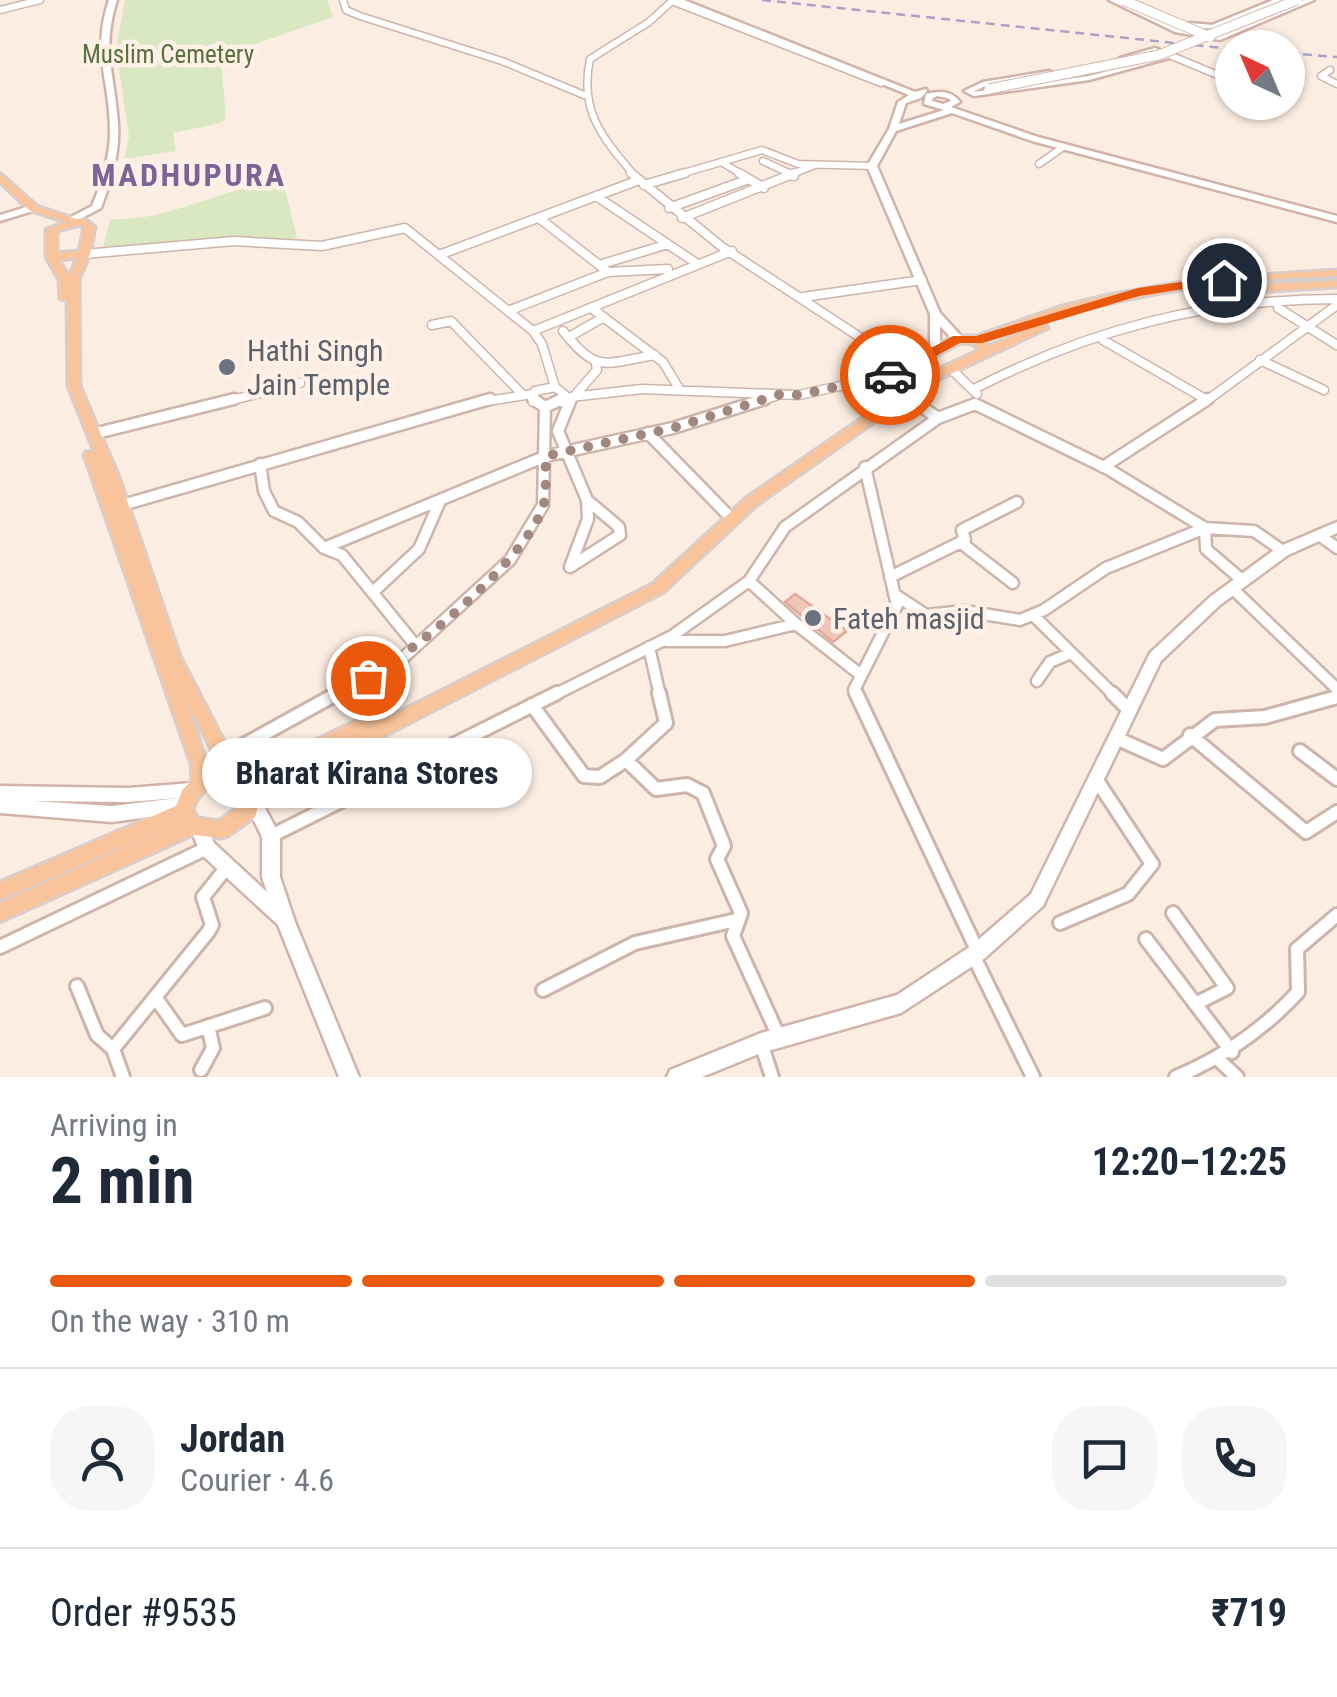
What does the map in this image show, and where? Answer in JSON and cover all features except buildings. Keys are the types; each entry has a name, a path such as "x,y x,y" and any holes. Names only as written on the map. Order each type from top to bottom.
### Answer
{"main road":[{"path":"0,176 48,234 52,257 65,280 64,388 116,507 172,656 242,781 232,825 195,813 0,891"},
{"path":"0,186 29,209 90,227 73,279 74,386 116,507 160,661 200,764 195,813"},
{"path":"48,234 72,220"},
{"path":"52,257 84,254"},
{"path":"242,781 658,588 780,479 906,381 934,348 958,339 977,340 1138,292 1256,276 1337,273"},
{"path":"0,914 195,813 242,781 650,581 787,463 906,381 951,370 1045,327 1150,301 1250,287 1337,284"},
{"path":"977,340 986,352"}],"street":[{"path":"0,10 40,0"},
{"path":"106,27 98,27 114,0"},
{"path":"72,220 96,208 113,152 106,27 114,0"},
{"path":"342,0 346,10 360,16 449,48 534,68 584,95"},
{"path":"678,0 885,82"},
{"path":"1113,0 1178,30 1228,36 1310,0"},
{"path":"1123,0 1210,37"},
{"path":"1135,0 1190,25 1213,27 1279,0"},
{"path":"893,129 953,106 971,93 1126,64 1210,37 1297,0"},
{"path":"938,418 906,381 802,297 682,218 613,156 584,95 590,59 649,22 672,2 885,82 1057,140 1337,217"},
{"path":"1178,30 1190,25"},
{"path":"90,227 108,194 119,151 120,122 112,94 106,27"},
{"path":"872,166 893,129 902,102 928,95 1088,78 1172,56 1215,75"},
{"path":"1330,70 1321,76 1337,84"},
{"path":"928,95 1063,146 1337,217"},
{"path":"1039,164 1063,146"},
{"path":"439,256 596,196 762,150 816,165 872,166"},
{"path":"763,161 794,176"},
{"path":"721,162 764,188"},
{"path":"682,218 816,165"},
{"path":"872,166 935,314 958,339"},
{"path":"669,208 749,179"},
{"path":"596,196 696,262"},
{"path":"0,218 29,209"},
{"path":"539,218 608,272"},
{"path":"84,254 234,241 322,246 405,228 532,331 542,344 555,387 568,398"},
{"path":"599,266 668,244"},
{"path":"532,331 679,268 732,251"},
{"path":"508,311 608,272 679,268"},
{"path":"802,297 922,280"},
{"path":"974,389 1037,355 1093,332 1167,311 1264,299 1337,302"},
{"path":"1103,467 1206,400 1337,302"},
{"path":"1278,308 1304,328 1337,345"},
{"path":"594,310 670,369 680,390"},
{"path":"934,348 935,314"},
{"path":"604,317 566,334 584,358 596,364 654,356"},
{"path":"432,325 451,321 478,343 506,380 545,407 568,398 642,389 781,394"},
{"path":"1102,340 1206,400"},
{"path":"1260,360 1324,390"},
{"path":"588,500 619,527 620,535 570,567 588,520 588,500 570,450 558,431 558,421 568,398 592,378 596,364"},
{"path":"951,370 974,389 976,404"},
{"path":"324,548 546,456 648,433 781,394 906,381"},
{"path":"92,434 300,383"},
{"path":"116,507 496,397 555,387"},
{"path":"271,836 663,640 748,581 784,527 938,418 976,404 1103,467 1205,528 1254,532 1283,551"},
{"path":"349,1077 271,878 271,836 242,781 368,678 416,646 510,560 544,505 545,407"},
{"path":"648,433 726,512"},
{"path":"260,464 264,490 274,511 298,522 324,548 342,555 416,646"},
{"path":"865,467 896,604 854,690 1033,1077"},
{"path":"372,592 419,548 440,502"},
{"path":"890,577 965,540 962,530 1017,502"},
{"path":"677,1077 770,1040 901,1003 976,953 1037,900 1155,657 1215,601 1283,551 1337,527"},
{"path":"1205,528 1206,549 1337,689"},
{"path":"894,594 926,615 965,611 1020,620 1106,568 1205,528"},
{"path":"1319,535 1337,548"},
{"path":"960,542 1013,583"},
{"path":"748,581 861,675"},
{"path":"1033,615 1129,710"},
{"path":"663,640 725,641 796,624"},
{"path":"532,705 576,770 595,779 626,760 666,723 649,648"},
{"path":"1037,682 1050,662 1071,653"},
{"path":"1116,738 1163,758 1215,720 1265,718 1337,697"},
{"path":"1190,735 1306,832 1336,814"},
{"path":"1300,751 1337,779"},
{"path":"543,990 635,943 736,920 742,914 717,859 724,846 704,793 686,785 656,789 626,760"},
{"path":"1060,923 1128,894 1152,864 1096,779"},
{"path":"0,792 128,796 195,813 227,867 286,922"},
{"path":"0,806 112,814 195,813"},
{"path":"0,947 195,813"},
{"path":"112,1049 208,932 212,925 203,897 227,867"},
{"path":"1173,913 1227,988 1195,1004"},
{"path":"1176,1077 1226,1056 1267,1027 1298,992 1297,948 1337,915"},
{"path":"736,920 733,936 770,1040 772,1077"},
{"path":"1146,938 1195,1004 1237,1077"},
{"path":"77,986 98,1035 112,1049 123,1077"},
{"path":"155,997 179,1033 266,1008"},
{"path":"201,1070 213,1048 208,1026"}],"green space":[{"name":"Muslim Cemetery","path":"125,0 327,0 333,17 224,55 221,60 226,118 221,123 173,133 176,151 124,159 129,137 116,47"},
{"path":"274,183 284,186 297,237 291,240 235,238 102,251 110,219 173,211"}],"railway":[{"path":"762,0 1215,47"},
{"path":"1305,54 1337,57"}],"way so far":[{"path":"368,678 403,658 510,560 544,505 546,456 673,428 781,394 799,395 890,375"}],"place":[{"name":"Hathi Singh Jain Temple","path":"227,367"},
{"name":"Fateh masjid","path":"813,618"},
{"name":"Bharat Kirana Stores","path":"368,678"}],"district":[{"name":"MADHUPURA","path":"189,175"}],"route":[{"path":"890,375 946,342 977,340 1138,292 1224,280"}]}
